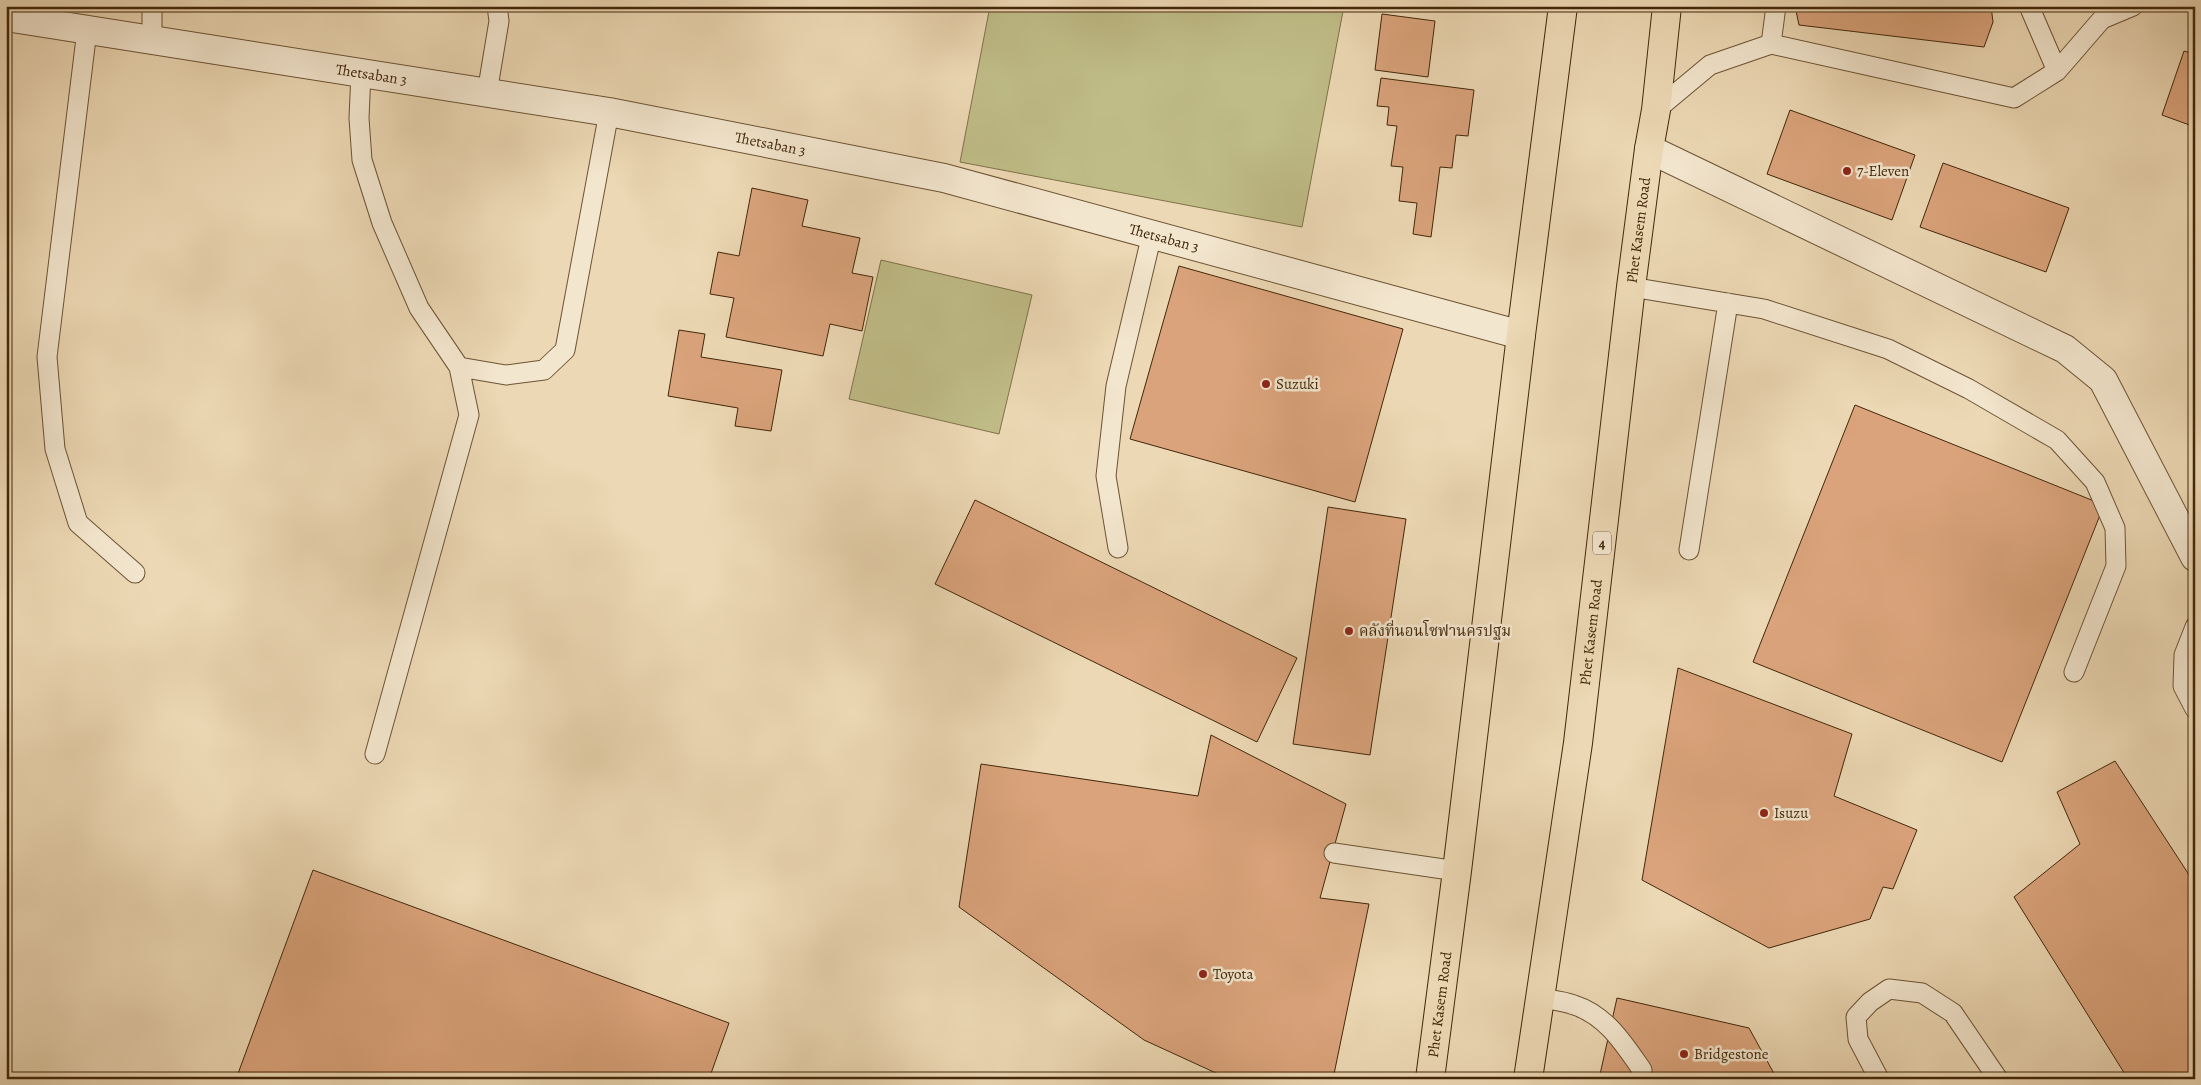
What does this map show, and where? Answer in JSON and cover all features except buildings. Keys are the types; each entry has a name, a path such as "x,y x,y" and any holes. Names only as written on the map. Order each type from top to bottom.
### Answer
{"highway":[{"name":"Phet Kasem Road","path":"1430,1079 1434,1067 1521,335 1563,6"},
{"name":"Phet Kasem Road","path":"1528,1079 1578,743 1631,287 1649,148 1656,110 1667,6"}],"street":[{"name":"Thetsaban 3","path":"6,17 609,112 944,178 1521,335"},
{"path":"1649,148 2065,349 2103,380 2195,557"}],"lane":[{"path":"152,6 152,40"},
{"path":"487,93 499,20 497,6"},
{"path":"1771,44 1776,6"},
{"path":"2029,6 2057,71"},
{"path":"1656,110 1710,65 1771,44 2014,98 2057,71 2102,19 2133,6"},
{"path":"87,30 48,357 55,449 78,523 135,573"},
{"path":"361,73 359,118 362,160 382,222 419,308 459,367 469,415 375,754"},
{"path":"459,367 506,375 544,370 565,350 609,112"},
{"path":"1118,548 1106,476 1116,386 1152,234"},
{"path":"1631,287 1764,309 1888,348 1969,389 2057,440 2095,482 2115,528 2116,566 2074,672"},
{"path":"1689,550 1728,303"},
{"path":"2195,627 2184,655 2182,686 2195,709"},
{"path":"1334,853 1457,871"},
{"path":"1879,1079 1858,1039 1856,1017 1870,1002 1889,989 1922,994 1953,1013 1998,1079"},
{"path":"1540,998 1574,1005 1600,1018 1621,1039 1642,1070"}],"shaded area":[{"path":"990,6 1344,6 1302,227 960,162"},
{"path":"881,260 1032,295 999,434 849,399"}],"place":[{"name":"7-Eleven","path":"1847,171"},
{"name":"Suzuki","path":"1266,384"},
{"name":"คลังที่นอนโซฟานครปฐม","path":"1349,631"},
{"name":"Isuzu","path":"1764,813"},
{"name":"Toyota","path":"1203,974"},
{"name":"Bridgestone","path":"1684,1054"}]}
